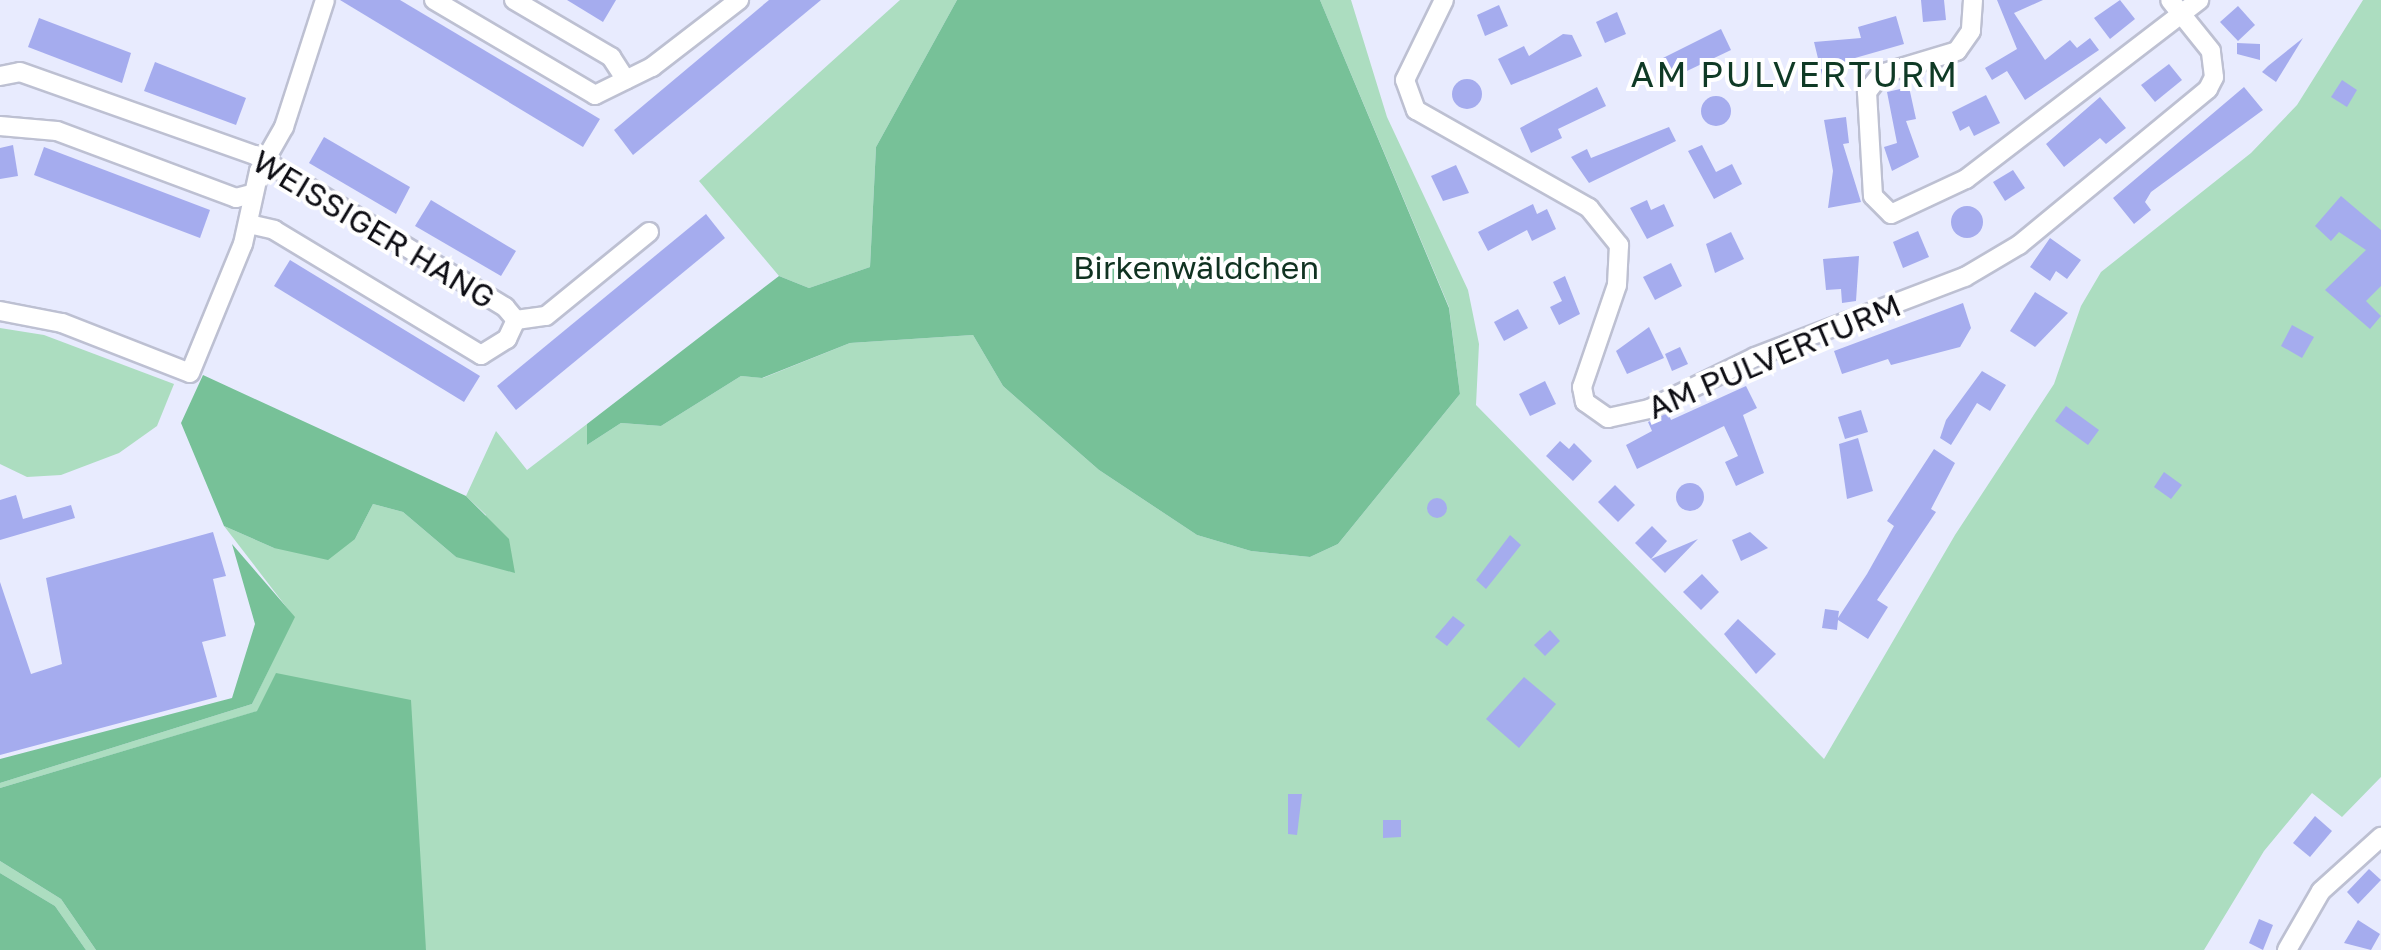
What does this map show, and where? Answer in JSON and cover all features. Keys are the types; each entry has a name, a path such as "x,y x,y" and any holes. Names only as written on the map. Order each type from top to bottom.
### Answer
{"street":[{"path":"0,311 62,322 190,373 249,224 251,194 284,127 324,0"},
{"path":"434,0 594,95 626,80 739,0"},
{"path":"514,0 611,57 626,80"},
{"name":"AM PULVERTURM","path":"1444,0 1405,80 1416,110 1589,208 1620,246 1618,285 1582,387 1586,402 1608,418 1649,410 1755,357 1965,277 2019,245 2208,89 2214,76 2211,51 2175,6"},
{"path":"1972,0 1972,31 1957,51 1881,74 1867,92 1873,196 1891,214 1966,179 2175,6 2200,0"},
{"name":"WEISSIGER HANG","path":"0,76 20,72 265,160 505,306 516,320"},
{"name":"WEISSIGER HANG","path":"0,126 57,131 236,198 251,194"},
{"name":"WEISSIGER HANG","path":"249,224 274,230 481,355 508,338 516,320"},
{"name":"WEISSIGER HANG","path":"516,320 546,316 649,232"},
{"path":"2288,950 2320,891 2381,838"}],"green space":[{"path":"900,0 957,0 876,147 870,267 809,288 779,276 699,181"},
{"name":"Birkenwäldchen","path":"957,0 1320,0 1449,308 1460,394 1338,544 1310,557 1251,551 1197,535 1099,470 1003,386 973,335 850,343 762,378 741,376 661,426 621,423 587,445 587,424 779,276 809,288 870,267 876,147"},
{"path":"1320,0 1351,0 1387,117 1468,290 1479,344 1476,405 1824,759 1955,535 2054,384 2081,306 2101,272 2251,153 2297,105 2363,0 2381,0 2381,777 2342,817 2312,793 2264,851 2204,950 426,950 421,931 258,711 0,788 0,783 252,704 294,617 224,526 274,548 355,539 373,504 403,512 456,557 486,515 466,496 496,431 527,470 587,424 587,445 621,423 661,426 741,376 763,378 850,343 973,335 1003,386 1099,470 1197,535 1251,551 1310,557 1338,544 1460,394 1449,307"},
{"path":"0,328 44,335 174,384 157,426 119,453 61,475 27,477 0,464"},
{"path":"203,375 466,496 509,539 515,573 456,557 403,512 373,504 355,539 328,560 274,548 224,526 181,423"},
{"path":"232,544 295,617 252,704 0,783 0,759 232,698 255,624"},
{"path":"276,673 411,700 426,950 96,950 61,899 0,861 0,788 257,711"},
{"path":"0,861 61,899 96,950 86,950 55,906 0,873"},
{"path":"0,873 55,906 86,950 0,950"}],"building":[{"path":"340,0 400,0 600,119 583,147"},
{"path":"567,0 616,0 603,22"},
{"path":"769,0 821,0 633,155 614,130"},
{"path":"1921,0 1944,0 1946,20 1923,22"},
{"path":"1997,0 2043,0 2014,13 2045,60 2070,40 2077,48 2090,38 2099,50 2025,100 2007,71 1992,80 1985,68 2017,49"},
{"path":"2120,0 2135,19 2110,39 2094,18"},
{"path":"1499,5 1508,26 1485,36 1477,15"},
{"path":"2238,6 2255,25 2238,41 2220,22"},
{"path":"1617,12 1626,34 1605,43 1596,22"},
{"path":"1896,16 1904,44 1848,60 1841,65 1842,81 1824,83 1814,42 1861,38 1858,27"},
{"path":"39,18 131,53 122,83 28,47"},
{"path":"1721,29 1731,50 1668,80 1659,60"},
{"path":"1563,34 1572,35 1582,56 1511,85 1498,59 1524,46 1529,56"},
{"path":"2303,38 2276,82 2262,72 2268,66"},
{"path":"2237,43 2260,44 2260,60 2237,54"},
{"path":"155,62 246,98 236,125 144,91"},
{"path":"2169,64 2182,80 2155,102 2141,85"},
{"path":"1467,79 1478,83 1482,94 1478,105 1467,109 1456,105 1452,94 1456,83"},
{"path":"2342,80 2357,90 2347,107 2331,97"},
{"path":"1597,87 1606,106 1558,129 1562,138 1531,153 1520,128"},
{"path":"1909,87 1916,119 1906,121 1919,157 1892,171 1884,147 1897,143 1887,92"},
{"path":"2244,87 2263,110 2151,192 2145,202 2151,210 2134,224 2113,198"},
{"path":"1986,95 2000,123 1974,136 1969,126 1960,131 1952,112"},
{"path":"1716,96 1727,100 1731,111 1727,122 1716,126 1705,122 1701,111 1705,100"},
{"path":"2100,97 2126,128 2106,144 2100,138 2064,167 2046,144"},
{"path":"1846,117 1849,143 1843,144 1861,202 1828,208 1833,171 1824,120"},
{"path":"1669,127 1676,141 1589,183 1571,157 1587,149 1591,158"},
{"path":"324,137 410,187 396,214 309,163"},
{"path":"13,145 18,176 0,179 0,148"},
{"path":"1702,145 1716,172 1732,164 1742,184 1714,199 1688,151"},
{"path":"44,147 210,210 200,238 34,175"},
{"path":"1456,165 1469,193 1443,201 1431,176"},
{"path":"2013,170 2025,188 2005,201 1993,182"},
{"path":"2341,196 2381,230 2381,286 2366,301 2381,316 2370,329 2325,290 2366,250 2339,232 2331,241 2315,226"},
{"path":"431,200 516,251 501,276 415,226"},
{"path":"1647,200 1651,210 1664,204 1674,226 1647,239 1630,208"},
{"path":"1533,204 1537,214 1547,209 1556,229 1532,241 1527,230 1488,251 1478,232"},
{"path":"1967,206 1978,211 1983,222 1978,233 1967,238 1956,233 1951,222 1956,211"},
{"path":"706,214 725,238 516,410 497,386"},
{"path":"1918,231 1929,257 1903,268 1893,242"},
{"path":"1731,232 1744,259 1715,273 1706,244"},
{"path":"2050,238 2081,260 2067,279 2056,271 2050,281 2030,267"},
{"path":"1859,256 1856,301 1842,303 1841,289 1826,290 1823,259"},
{"path":"290,260 480,376 464,402 274,286"},
{"path":"1671,263 1682,286 1655,300 1643,277"},
{"path":"1565,276 1580,314 1559,325 1550,307 1562,301 1553,282"},
{"path":"2035,292 2068,313 2035,347 2010,331"},
{"path":"1963,303 1971,328 1960,347 1891,365 1888,359 1842,374 1834,351"},
{"path":"1518,309 1528,328 1504,341 1494,322"},
{"path":"2292,325 2314,337 2302,358 2281,346"},
{"path":"1649,327 1664,358 1627,374 1616,351"},
{"path":"1680,347 1688,364 1672,371 1665,354"},
{"path":"1982,371 2006,385 1990,411 1977,403 1951,445 1940,438 1946,420"},
{"path":"1545,381 1556,404 1530,416 1519,394"},
{"path":"1746,386 1757,408 1743,415 1764,473 1736,486 1725,462 1738,456 1724,426 1637,469 1626,445 1652,431 1648,422 1668,413 1671,420"},
{"path":"2066,406 2099,430 2088,445 2055,421"},
{"path":"1861,410 1868,432 1845,439 1838,417"},
{"path":"1858,438 1873,491 1847,499 1839,444"},
{"path":"1560,441 1569,449 1574,443 1592,461 1573,481 1546,456"},
{"path":"1934,449 1955,463 1931,509 1936,512 1877,600 1888,607 1868,639 1838,620 1837,630 1822,628 1825,609 1839,611 1838,618 1867,574 1894,526 1887,521"},
{"path":"2164,472 2182,485 2171,499 2154,487"},
{"path":"1690,483 1700,487 1704,497 1700,507 1690,511 1680,507 1676,497 1680,487"},
{"path":"1615,485 1635,505 1618,522 1598,502"},
{"path":"16,495 23,519 71,505 75,518 0,540 0,500"},
{"path":"1433,498 1441,498 1447,508 1441,518 1433,518 1427,512 1427,504"},
{"path":"1652,526 1667,541 1651,559 1635,543"},
{"path":"213,532 226,576 213,579 226,636 202,642 217,697 0,755 0,582 31,674 62,664 46,578"},
{"path":"1750,532 1768,548 1741,561 1732,540"},
{"path":"1510,535 1521,545 1486,589 1476,580"},
{"path":"1698,539 1665,573 1651,559"},
{"path":"1702,574 1719,592 1701,610 1683,592"},
{"path":"1453,616 1465,625 1447,646 1435,637"},
{"path":"1738,619 1776,654 1756,674 1724,634"},
{"path":"1550,630 1560,641 1545,656 1534,645"},
{"path":"1524,677 1556,704 1519,748 1486,719"},
{"path":"1288,794 1302,794 1297,835 1288,834"},
{"path":"2315,816 2332,831 2310,857 2293,843"},
{"path":"1383,820 1401,820 1401,837 1383,838"},
{"path":"2369,869 2381,880 2358,904 2347,892"},
{"path":"2259,919 2273,925 2263,950 2249,943"},
{"path":"2358,920 2380,934 2371,950 2344,943"}],"district":[{"name":"AM PULVERTURM","path":"1795,74"}]}
